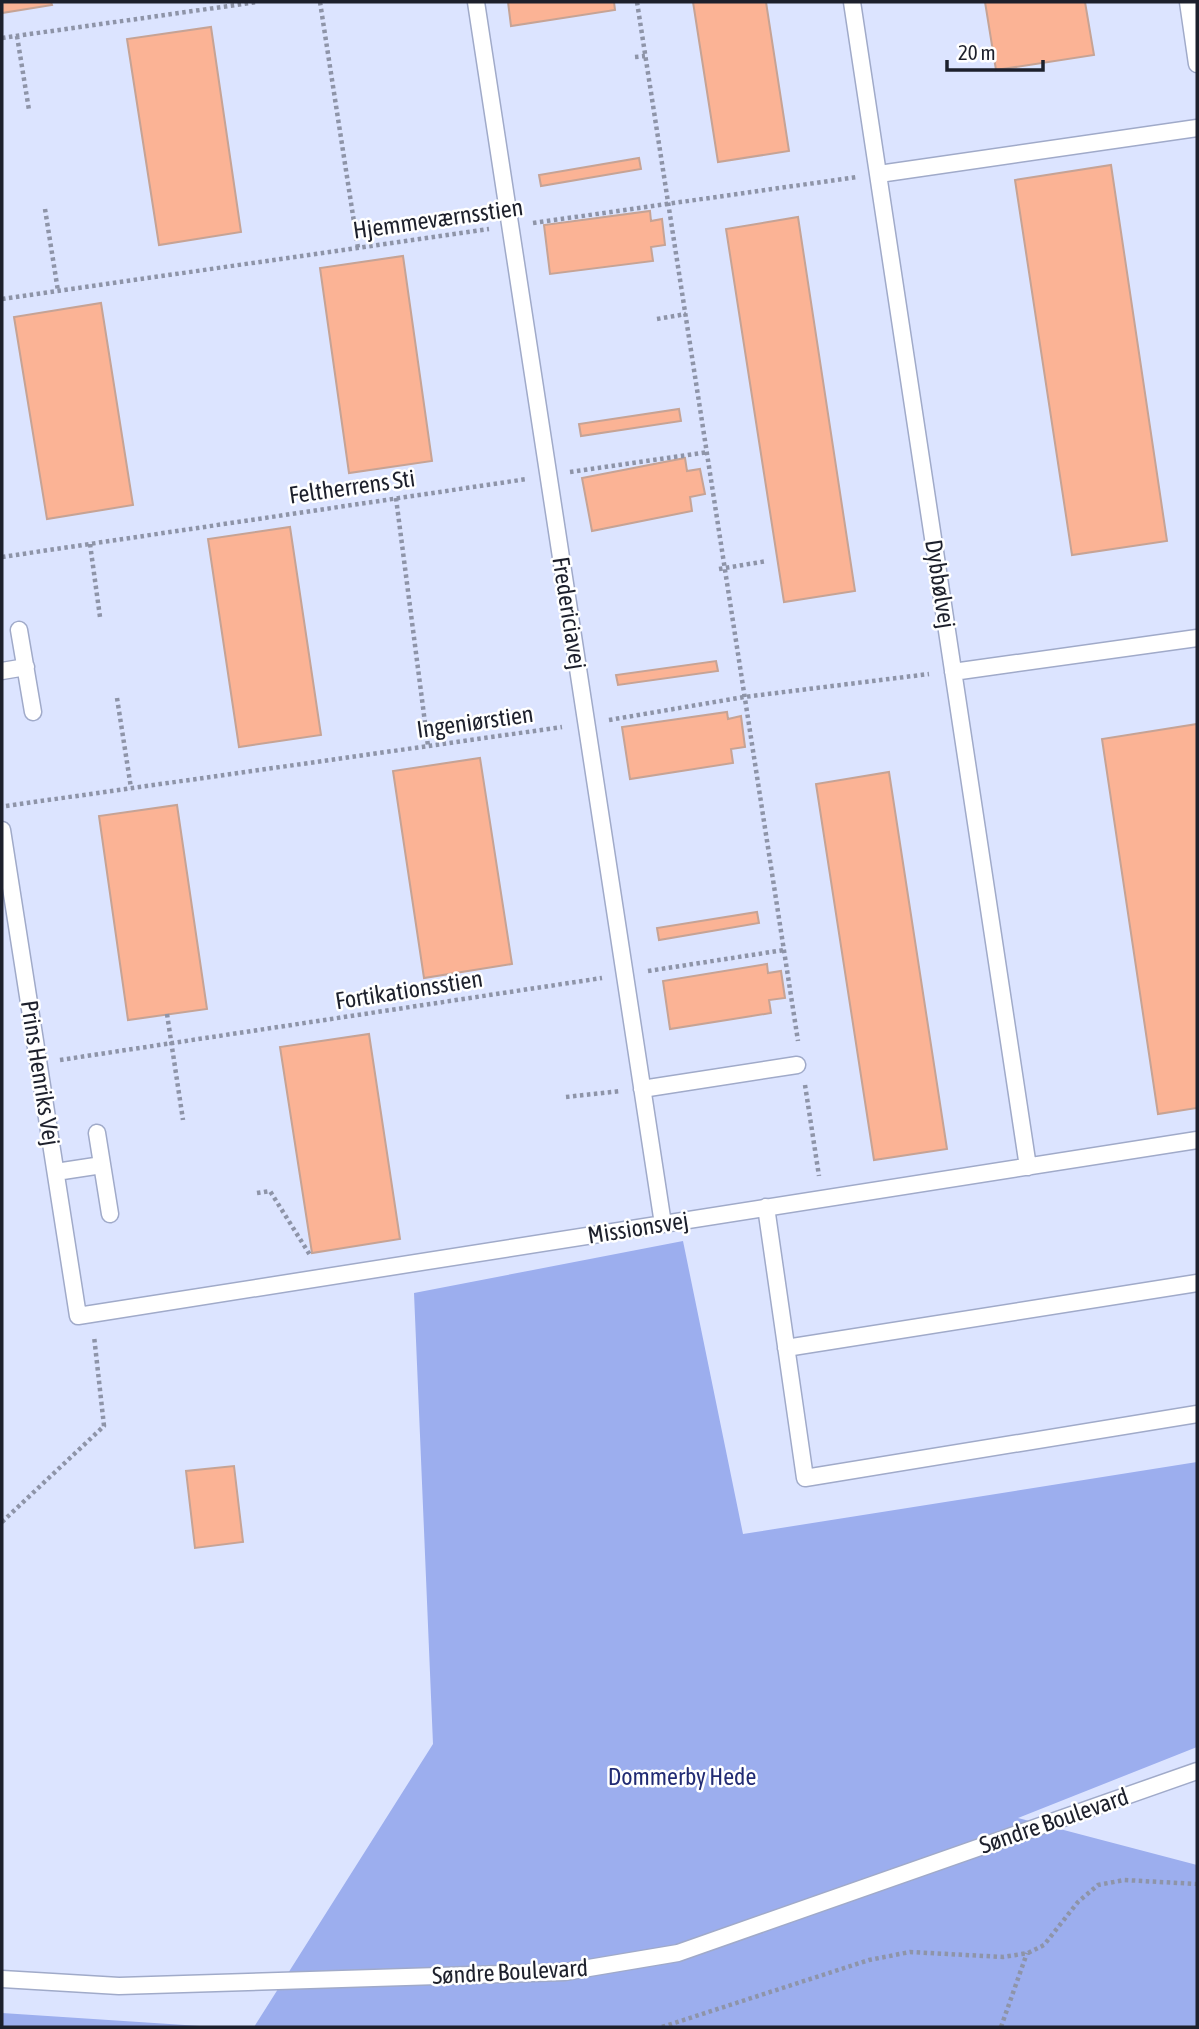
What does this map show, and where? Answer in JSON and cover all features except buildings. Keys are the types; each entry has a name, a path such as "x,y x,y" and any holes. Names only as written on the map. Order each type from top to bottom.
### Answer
{"lane":[{"name":"Fredericiavej","path":"476,2 663,1224"},
{"name":"Dybbølvej","path":"852,2 1028,1167"},
{"path":"1188,2 1197,64"},
{"path":"878,174 1197,128"},
{"path":"19,630 33,712"},
{"path":"953,671 1197,638"},
{"path":"2,671 26,667"},
{"name":"Prins Henriks Vej","path":"2,830 56,1172 85,1315"},
{"path":"642,1089 800,1065"},
{"path":"97,1133 110,1214"},
{"name":"Missionsvej","path":"85,1315 1197,1140"},
{"path":"56,1172 102,1165"},
{"path":"766,1207 804,1478 1197,1413"},
{"path":"786,1348 1197,1283"},
{"name":"Søndre Boulevard","path":"2,1979 119,1986 565,1972 615,1964 678,1953 1197,1771"}],"path":[{"path":"2,38 257,2"},
{"path":"320,2 358,248"},
{"path":"637,2 822,1198"},
{"path":"17,36 29,110"},
{"path":"635,57 645,56"},
{"name":"Hjemmeværnsstien","path":"2,299 878,174"},
{"path":"45,209 58,291"},
{"path":"657,319 686,314"},
{"name":"Feltherrens Sti","path":"2,556 708,452"},
{"path":"396,498 428,746"},
{"path":"90,544 100,617"},
{"path":"719,569 767,561"},
{"name":"Ingeniørstien","path":"2,807 586,723 744,697 953,671"},
{"path":"117,698 131,788"},
{"path":"755,812 762,811"},
{"name":"Fortikationsstien","path":"38,1063 784,950"},
{"path":"167,1014 183,1120"},
{"path":"566,1097 642,1089"},
{"path":"257,1193 270,1191 313,1260 318,1279"},
{"path":"2,1521 104,1426 85,1315"},
{"path":"662,2027 882,1957 910,1952 1003,1957 1028,1953 1044,1945 1078,1902 1098,1885 1124,1880 1197,1884"},
{"path":"1001,2027 1028,1953"}],"green space":[{"name":"Dommerby Hede","path":"683,1241 743,1534 1197,1462 1197,1747 1018,1818 1197,1865 1197,2027 254,2027 433,1744 414,1293"},
{"path":"2,2013 215,2027 2,2027"}]}
